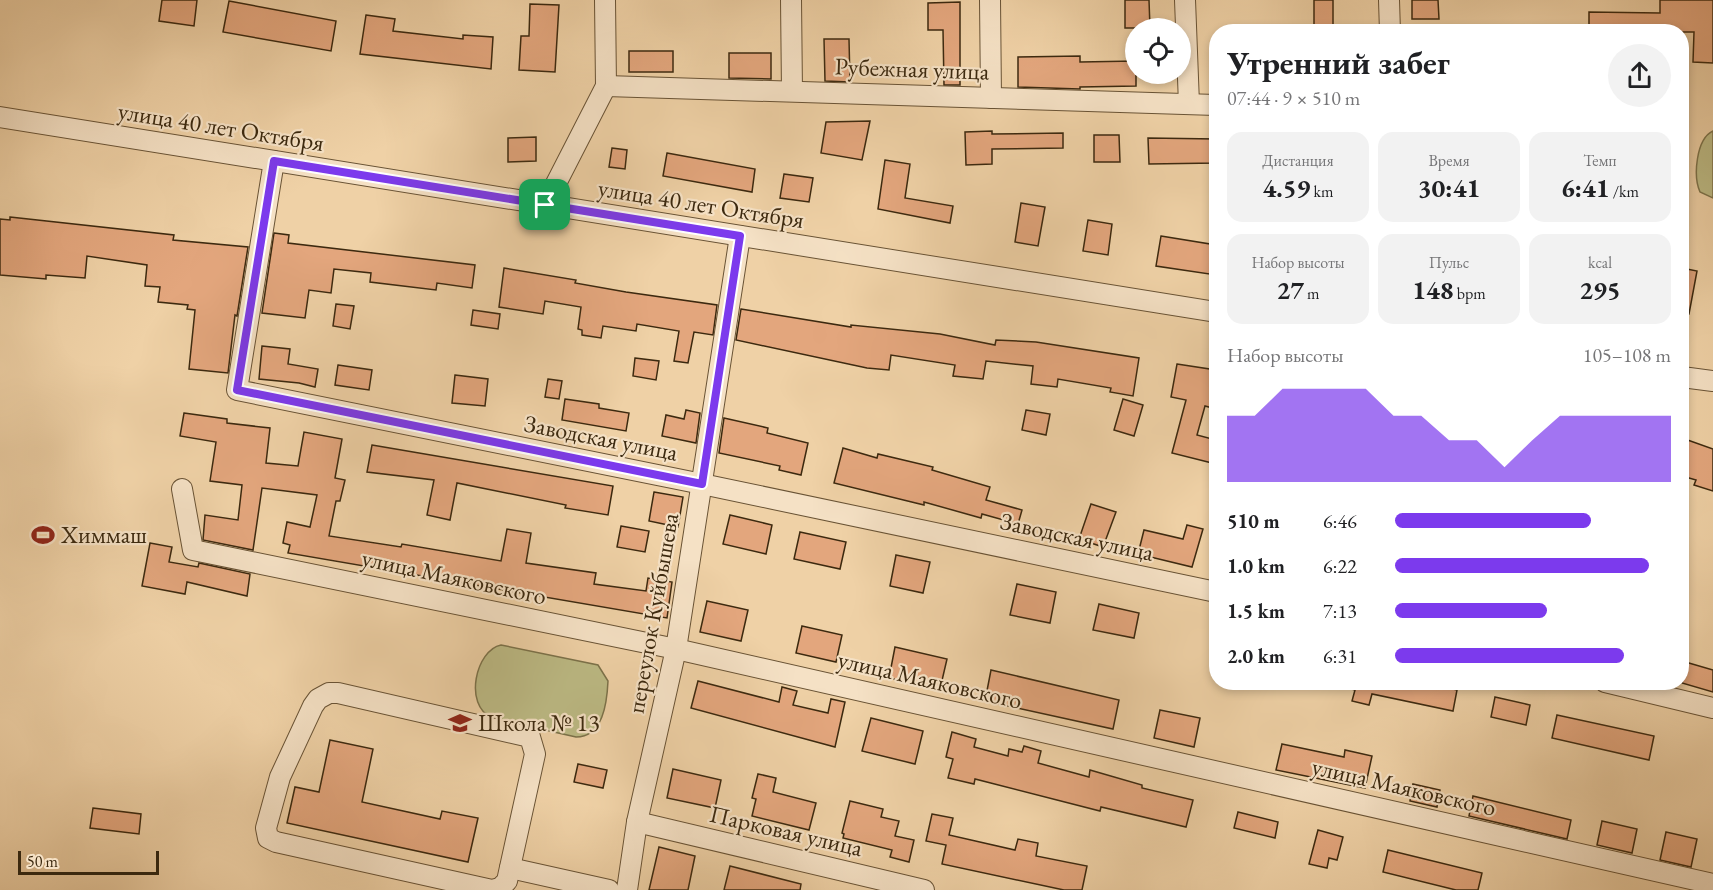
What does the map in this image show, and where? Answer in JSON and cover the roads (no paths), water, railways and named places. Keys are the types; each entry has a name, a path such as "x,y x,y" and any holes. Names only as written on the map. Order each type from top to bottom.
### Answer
{"street":[{"path":"545,205 606,86 605,0"},
{"path":"791,0 792,91"},
{"path":"990,0 991,98"},
{"path":"1185,0 1189,105"},
{"path":"1389,0 1390,24"},
{"name":"Рубежная улица","path":"606,86 1209,105"},
{"name":"улица 40 лет Октября","path":"0,117 1209,311"},
{"name":"Заводская улица","path":"274,161 237,390 702,484 1209,591"},
{"name":"переулок Куйбышева","path":"627,890 637,822 676,649 740,236"},
{"path":"1689,378 1713,381"},
{"name":"улица Маяковского","path":"182,489 193,550 676,649 1713,884"},
{"path":"1638,690 1713,708"},
{"path":"329,693 338,693 526,734 530,737 535,754 510,868 505,884 492,890 271,841 266,828 272,797 286,762 318,699 329,693"},
{"name":"Парковая улица","path":"637,822 924,890"},
{"path":"510,868 609,890"}],"place":[{"name":"Химмаш","path":"43,535"},
{"name":"Школа № 13","path":"460,723"}]}
